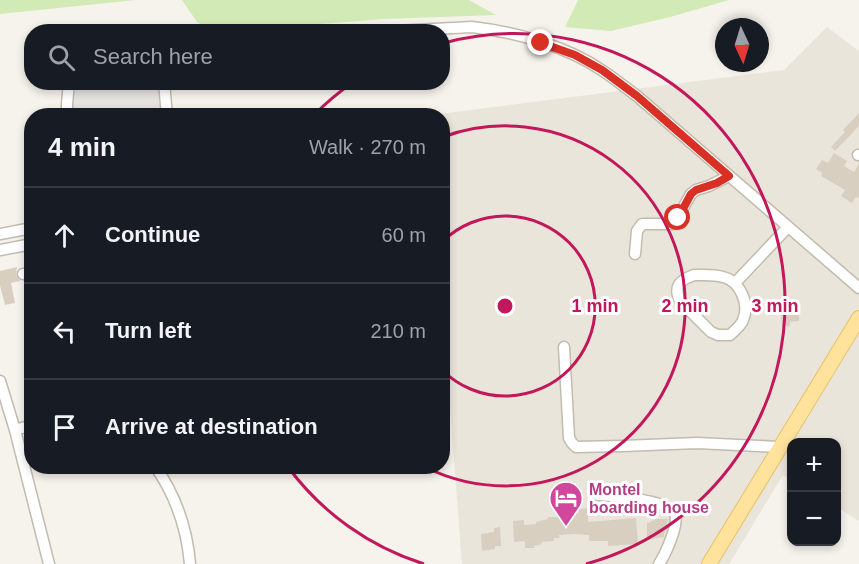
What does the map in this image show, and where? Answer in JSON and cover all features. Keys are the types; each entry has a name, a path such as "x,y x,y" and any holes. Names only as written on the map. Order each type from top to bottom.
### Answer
{"main road":[{"path":"708,564 859,318"}],"street":[{"path":"450,28 471,27 509,33 575,55 602,70 637,96 859,288"},
{"path":"67,108 68,90"},
{"path":"165,90 166,108"},
{"path":"635,254 638,227 642,224 674,224 691,194 729,176"},
{"path":"735,283 788,227"},
{"path":"0,234 24,230"},
{"path":"0,250 24,246"},
{"path":"694,275 724,277 735,283 743,294 744,319 730,335 723,336 711,332 680,301 677,294 678,286 686,278 694,275"},
{"path":"564,346 569,438 576,447 697,443 780,447"},
{"path":"0,381 24,465"},
{"path":"15,430 24,427"},
{"path":"26,474 49,564"},
{"path":"160,474 184,524 190,564"},
{"path":"598,495 639,500 673,510 676,521 659,564"}],"shaded area":[{"path":"827,27 859,51 859,521 841,510 841,438 787,438 787,478 783,475 729,564 462,564 450,407 450,113 784,70"},
{"path":"74,90 159,90 160,108 73,108"}],"green space":[{"path":"0,0 136,0 0,14"},
{"path":"182,0 469,0 496,15 319,24 200,24"},
{"path":"578,0 729,0 611,31 565,27"}],"building":[{"path":"859,113 859,126 835,151 831,147"},
{"path":"834,153 847,161 844,166 854,172 859,164 859,198 856,197 852,203 841,196 845,190 821,176 822,173 816,169 822,160 828,163"},
{"path":"17,267 16,275 20,281 11,283 15,303 5,305 0,286 0,271"},
{"path":"800,302 799,321 790,322 790,326 782,327 778,304"},
{"path":"588,508 588,522 636,518 638,544 608,546 608,541 589,541 589,535 574,534 559,535 560,538 542,542 534,546 535,548 525,548 525,541 514,542 513,521 524,520 524,525 536,524 548,517 579,513 579,509"},
{"path":"655,519 668,519 664,537 647,540 647,523"},
{"path":"500,527 501,546 482,551 481,534 494,532 494,528"}],"place":[{"name":"Montel boarding house","path":"566,527"}],"route":[{"path":"541,43 575,55 602,70 637,96 729,176 691,194 678,218"}]}
